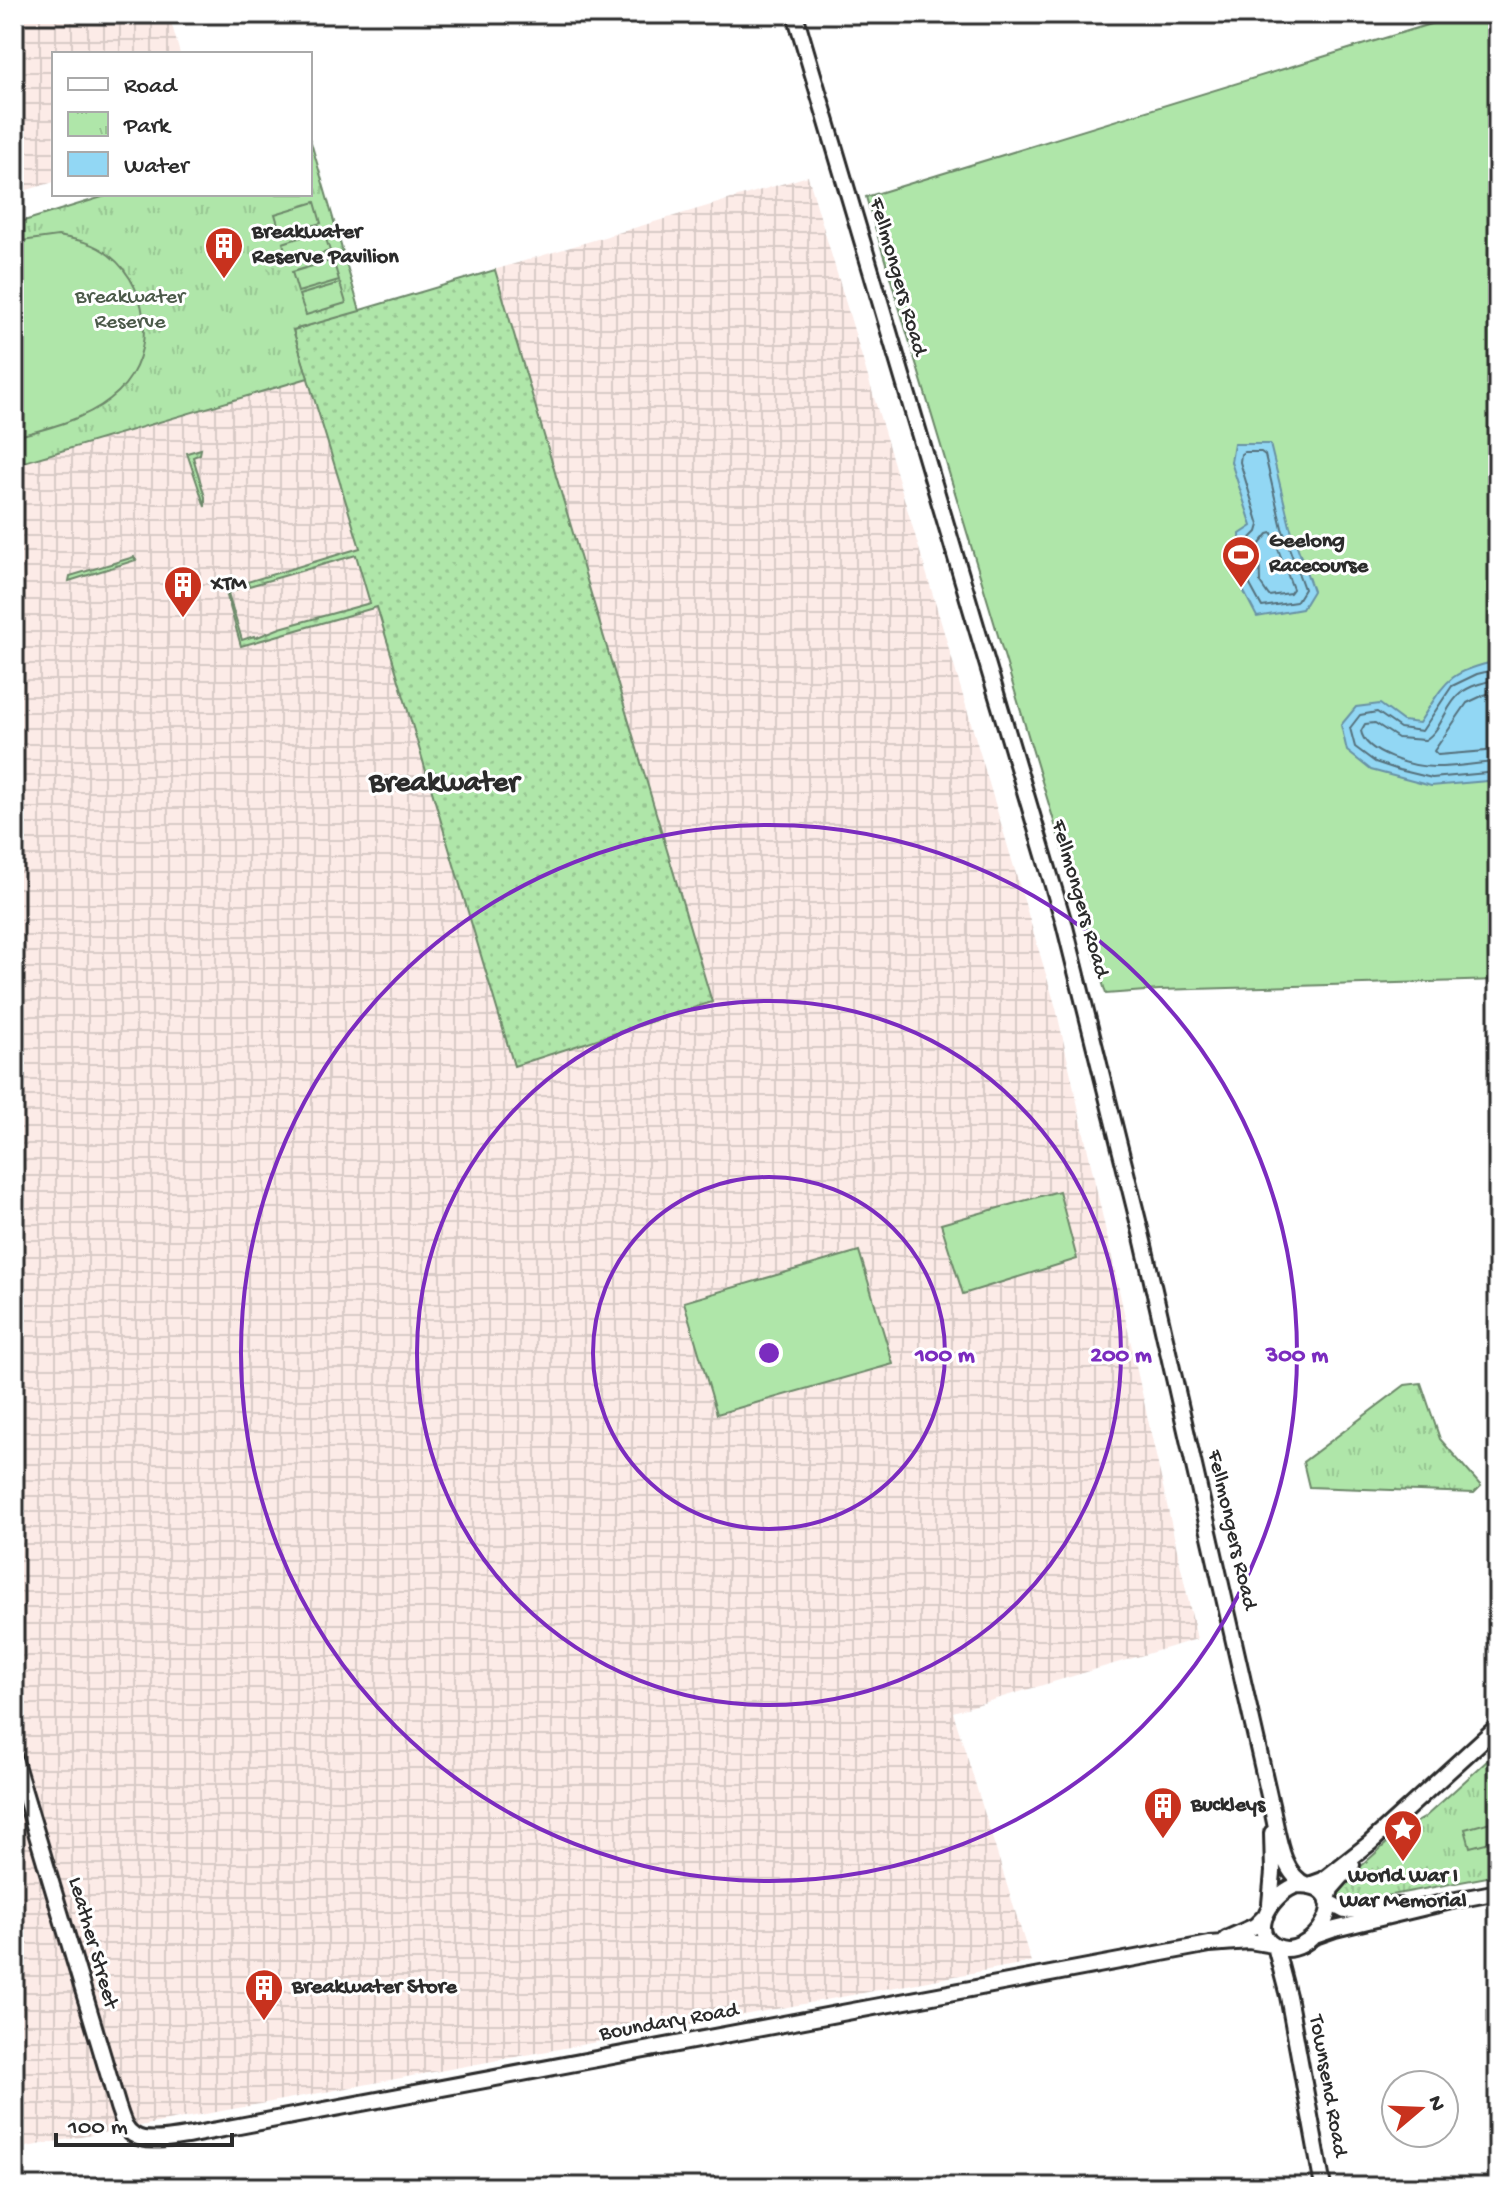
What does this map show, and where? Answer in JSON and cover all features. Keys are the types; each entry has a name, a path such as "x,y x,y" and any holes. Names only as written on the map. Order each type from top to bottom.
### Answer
{"main road":[{"name":"Fellmongers Road","path":"795,14 1068,936 1142,1237 1272,1809 1288,1867 1297,1880 1308,1885"},
{"path":"1498,1726 1370,1843 1323,1880 1284,1890 1274,1899 1267,1912 1265,1932 1274,1945 1287,1948 1330,1930 1498,1892"},
{"name":"Leather Street","path":"14,1758 118,2107 125,2127 136,2137"},
{"name":"Fellmongers Road","path":"1267,1912 1273,1872 1272,1809"},
{"path":"1308,1940 1325,1922 1331,1889 1370,1843"},
{"path":"1308,1885 1318,1889 1339,1909 1347,1911 1451,1901"},
{"name":"Boundary Road","path":"1210,1944 1249,1929 1267,1912"},
{"name":"Townsend Road","path":"1287,1992 1291,1957 1308,1940"},
{"name":"Boundary Road","path":"136,2137 154,2140 223,2129 1210,1944 1249,1941 1274,1945"},
{"name":"Townsend Road","path":"1274,1945 1287,1992 1323,2187"}],"shaded area":[{"path":"14,14 169,14 179,52 52,52 52,183 14,194"},
{"path":"808,176 1056,1008 1197,1639 953,1712 1031,1962 21,2148 14,2141 14,465 307,378 293,330"}],"green space":[{"name":"Geelong Racecourse","path":"1463,14 1498,14 1498,980 1106,994 866,197"},
{"name":"Breakwater Reserve","path":"312,146 360,311 293,330 308,378 14,465 14,224 105,196 312,196"},
{"path":"315,202 321,223 281,235 275,214"},
{"path":"323,230 330,251 289,263 283,243"},
{"path":"58,236 97,247 124,270 135,287 141,307 144,327 142,347 136,367 110,399 89,413 64,423 14,437 14,242"},
{"path":"333,260 339,280 298,292 292,272"},
{"path":"495,270 712,1002 514,1066 377,607 241,646 225,589 237,586 228,593 242,640 370,603 356,555 249,586 247,582 360,548 293,330"},
{"path":"340,283 346,303 306,315 299,295"},
{"path":"201,449 200,454 193,457 205,507 187,453"},
{"path":"134,557 136,560 69,581 70,576"},
{"path":"1059,1191 1077,1259 963,1294 941,1224"},
{"path":"859,1251 893,1364 717,1414 684,1302"},
{"path":"1421,1383 1440,1439 1481,1486 1474,1493 1309,1487 1303,1462 1405,1385"},
{"path":"1498,1751 1498,1875 1355,1902 1339,1899 1335,1894 1337,1888 1399,1832 1424,1818"},
{"path":"1498,1820 1498,1840 1470,1847 1465,1829"}],"water":[{"path":"1234,444 1270,444 1290,526 1313,591 1302,609 1257,617 1242,588 1240,534 1252,526 1231,462"},
{"path":"1498,661 1498,780 1431,786 1371,770 1347,751 1341,725 1356,707 1380,704 1403,721 1419,723 1449,681 1468,670"}],"place":[{"name":"Breakwater Reserve Pavilion","path":"224,280"},
{"name":"Geelong Racecourse","path":"1241,589"},
{"name":"XTM","path":"183,619"},
{"name":"Buckleys","path":"1163,1840"},
{"name":"World War I War Memorial","path":"1403,1863"},
{"name":"Breakwater Store","path":"264,2022"}],"district":[{"name":"Breakwater","path":"444,784"}]}
